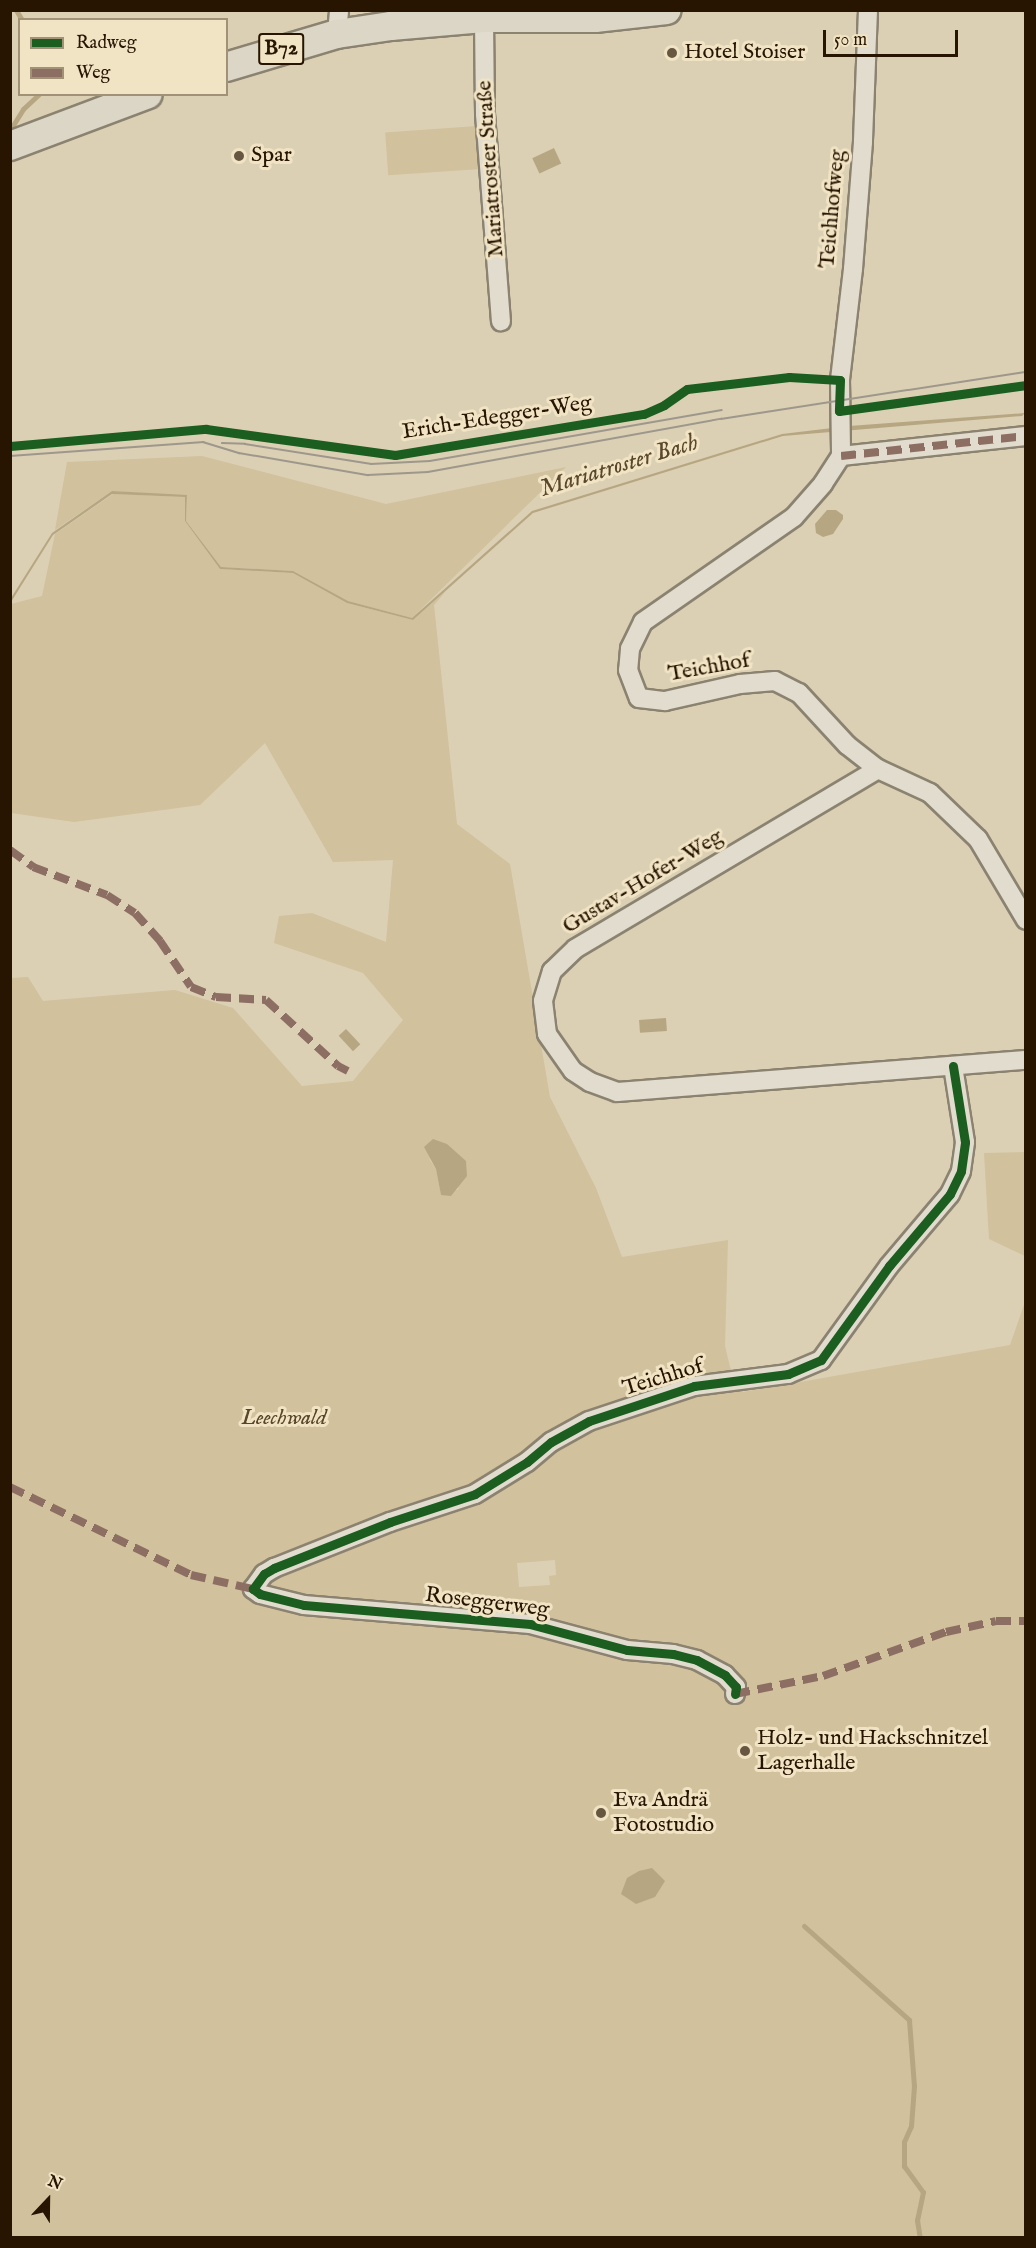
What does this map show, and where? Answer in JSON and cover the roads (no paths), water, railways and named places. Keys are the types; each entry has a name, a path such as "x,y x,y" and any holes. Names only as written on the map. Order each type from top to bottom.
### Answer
{"main road":[{"name":"B72","path":"228,66 338,22 595,18 667,10"},
{"path":"14,145 143,96"}],"street":[{"name":"Teichhofweg","path":"841,449 840,415 863,142 868,10"},
{"name":"Mariatroster Straße","path":"484,18 485,114 501,321"},
{"path":"841,449 1026,436"},
{"name":"Teichhof","path":"841,449 823,484 794,517 643,622 630,650 627,670 639,698 665,701 740,684 775,681 799,693 847,745 878,769 930,793 978,839 1026,920"},
{"name":"Gustav-Hofer-Weg","path":"878,769 575,949 552,971 543,1001 547,1034 573,1071 590,1082 617,1092 953,1066"},
{"path":"953,1066 1026,1060"},
{"name":"Teichhof","path":"252,1589 264,1574 274,1568 390,1522 475,1494 527,1461 551,1442 589,1421 694,1386 788,1374 821,1360 889,1266 950,1194 961,1171 965,1142 953,1066"},
{"name":"Roseggerweg","path":"252,1589 260,1594 304,1605 530,1624 627,1650 673,1654 697,1660 725,1675 736,1687 735,1694"}],"waterway":[{"path":"16,10 21,18"},
{"path":"10,130 23,109 37,96"},
{"path":"804,1926 909,2020 914,2086 911,2126 904,2142 904,2166 923,2192 917,2220 920,2238"}],"tram line":[{"path":"10,456 203,442 239,453 368,475 428,472 721,419 1026,372"},
{"path":"222,443 245,444 371,464 430,461 722,410"}],"place":[{"name":"Hotel Stoiser","path":"672,53"},
{"name":"Spar","path":"239,156"},
{"name":"Holz- und Hackschnitzel Lagerhalle","path":"745,1751"},
{"name":"Eva Andrä Fotostudio","path":"601,1813"}],"water label":[{"name":"Mariatroster Bach","path":"619,466"}],"park label":[{"name":"Leechwald","path":"284,1419"}]}
